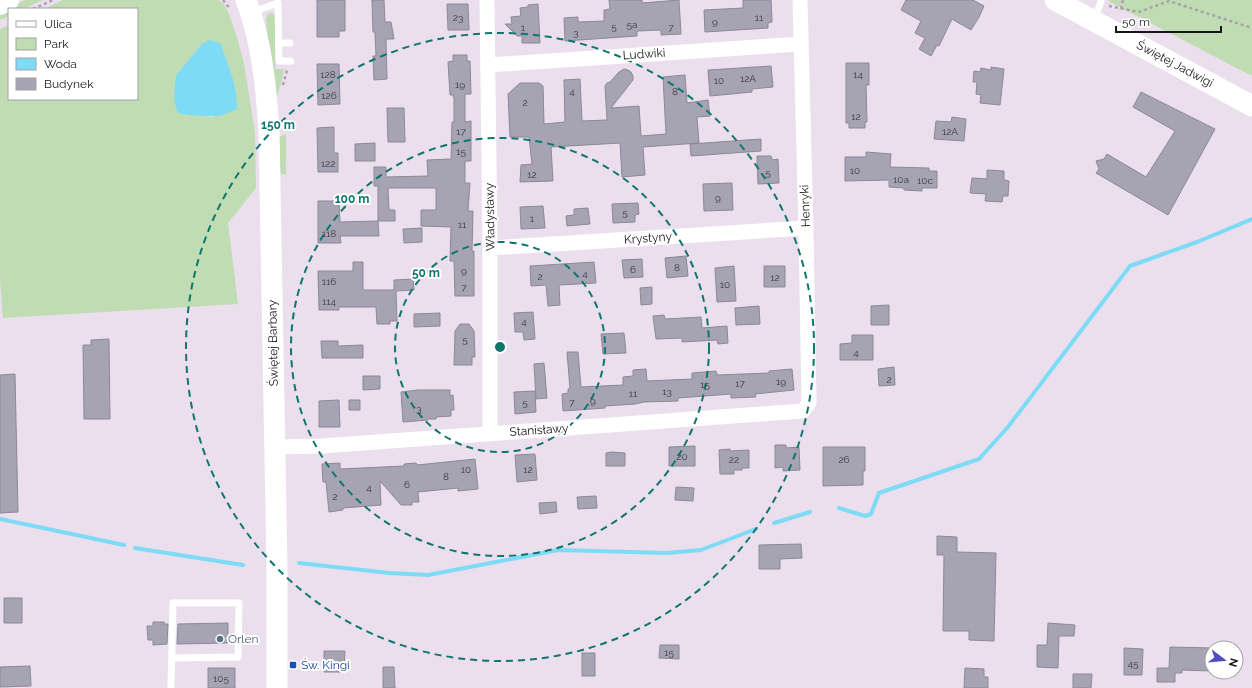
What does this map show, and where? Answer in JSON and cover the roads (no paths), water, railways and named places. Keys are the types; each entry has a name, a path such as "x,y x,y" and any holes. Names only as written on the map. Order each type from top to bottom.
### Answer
{"main road":[{"path":"0,4 8,0"}],"street":[{"name":"Władysławy","path":"487,0 490,248 490,434"},
{"name":"Henryki","path":"800,0 809,403 803,411"},
{"name":"Świętej Jadwigi","path":"1055,0 1098,8 1252,106"},
{"name":"Świętej Barbary","path":"248,6 262,58 269,131 277,568 277,688"},
{"name":"Ludwiki","path":"488,65 800,44"},
{"name":"Krystyny","path":"490,248 806,228"},
{"name":"Stanisławy","path":"275,447 322,446 803,411"}],"lane":[{"path":"248,6 278,2 279,61 291,61"},
{"path":"279,43 290,43"},
{"path":"171,688 173,603 239,603 238,657 172,658"}],"water":[{"path":"210,40 220,43 234,84 237,109 220,116 180,114 177,111 175,101 175,83 177,74 202,44"}],"waterway":[{"path":"839,508 865,516 871,514 879,493 979,459 1008,427 1130,266 1197,242 1252,219"},
{"path":"774,523 810,512"},
{"path":"0,519 124,545"},
{"path":"299,563 389,573 428,575 558,550 667,553 701,550 756,529"},
{"path":"135,548 243,565"}],"place":[{"name":"Orlen","path":"220,639"},
{"name":"Św. Kingi","path":"293,665"}]}
